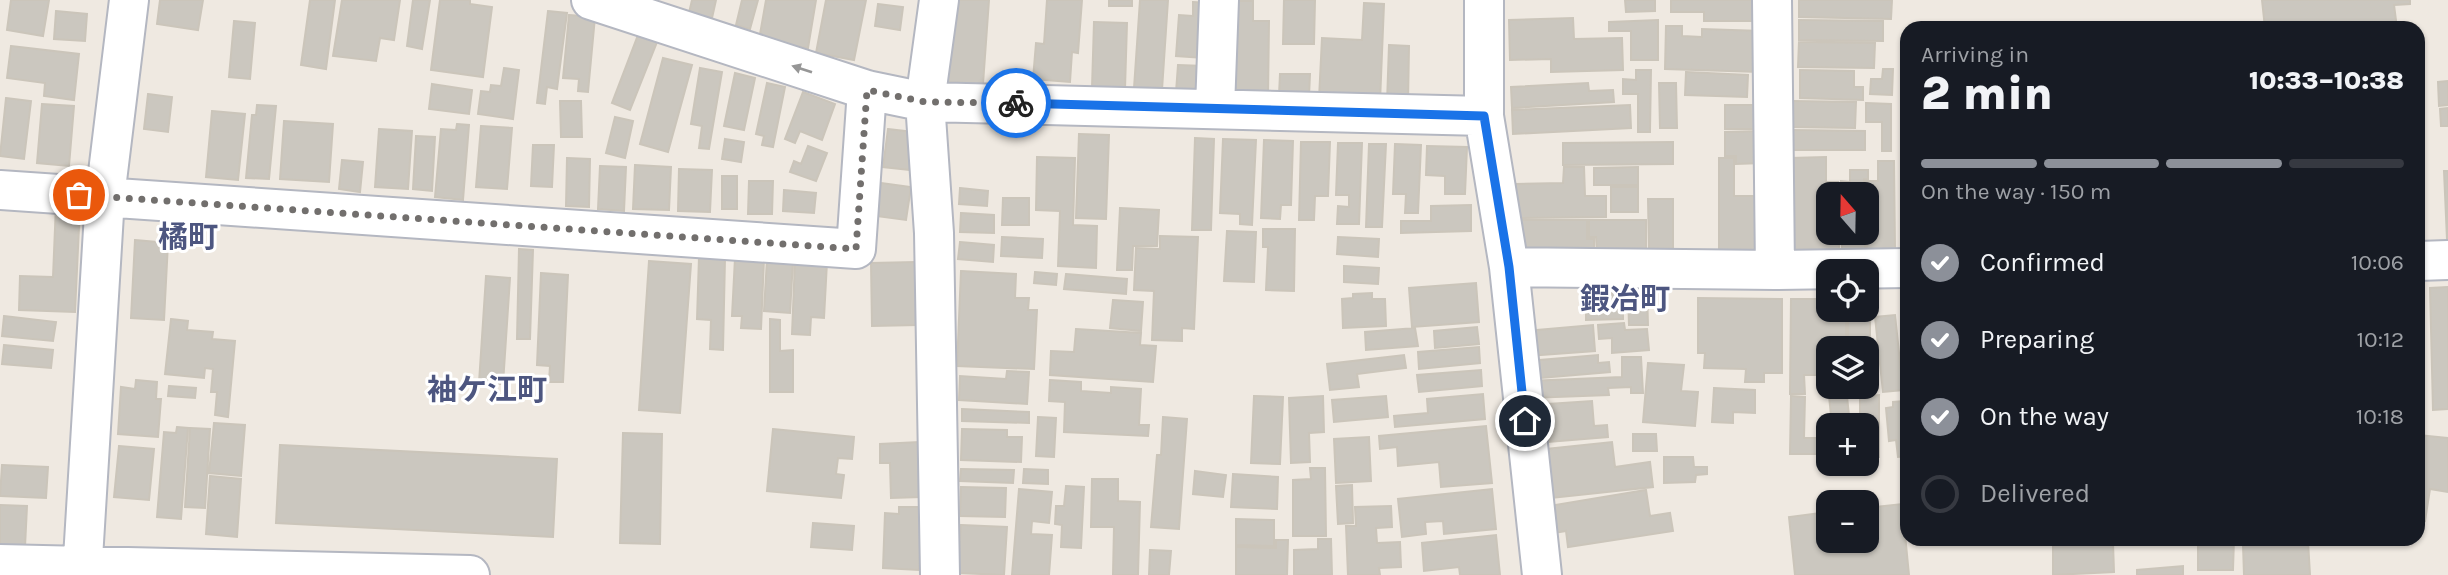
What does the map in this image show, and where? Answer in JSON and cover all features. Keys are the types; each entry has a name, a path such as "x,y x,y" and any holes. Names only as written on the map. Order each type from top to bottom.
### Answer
{"street":[{"path":"83,571 105,197 129,0"},
{"path":"591,0 867,90 925,102 1484,116"},
{"path":"939,0 925,102 934,233 940,575"},
{"path":"1215,108 1219,0"},
{"path":"1484,0 1484,116 1509,267 1542,575"},
{"path":"1773,0 1775,270"},
{"path":"0,190 856,249 867,90"},
{"path":"2425,261 2448,260"},
{"path":"1509,267 1775,270 1900,268"},
{"path":"0,564 83,571 470,575"}],"building":[{"path":"11,0 49,0 43,36 7,30"},
{"path":"160,0 203,0 198,30 157,24"},
{"path":"310,0 335,0 326,69 301,65"},
{"path":"342,0 400,0 394,40 380,38 376,61 333,56"},
{"path":"413,0 430,0 422,49 407,46"},
{"path":"440,0 470,0 470,4 492,7 483,77 431,70"},
{"path":"692,0 716,0 712,18 689,13"},
{"path":"742,0 758,0 750,29 736,25"},
{"path":"766,0 816,0 808,48 759,40"},
{"path":"826,0 866,0 854,60 816,53"},
{"path":"950,0 989,0 983,84 944,82"},
{"path":"1047,0 1082,0 1078,53 1072,52 1070,82 1033,79 1036,43 1044,44"},
{"path":"1109,0 1132,0 1132,6 1109,6"},
{"path":"1140,0 1168,0 1162,90 1134,88"},
{"path":"1284,0 1315,0 1314,44 1283,44"},
{"path":"1625,0 1655,0 1655,11 1626,12"},
{"path":"1671,0 1758,0 1759,21 1704,21 1704,12 1671,12"},
{"path":"1799,0 1892,0 1891,19 1799,17"},
{"path":"2262,0 2410,0 2410,4 2394,5 2396,21 2264,21"},
{"path":"1231,1 1253,1 1253,21 1269,21 1268,97 1230,96"},
{"path":"1193,2 1208,3 1204,58 1176,56 1179,15 1193,16"},
{"path":"1364,3 1384,4 1380,102 1319,99 1322,38 1362,40"},
{"path":"878,4 903,7 900,30 875,26"},
{"path":"56,11 87,14 85,41 54,39"},
{"path":"548,11 567,13 557,89 547,87 545,104 537,103"},
{"path":"569,15 595,17 588,92 578,91 579,79 563,78"},
{"path":"1573,18 1574,39 1622,38 1623,70 1551,72 1551,59 1510,60 1509,20"},
{"path":"1658,20 1658,60 1631,60 1631,31 1609,31 1609,22"},
{"path":"1799,20 1883,21 1883,41 1799,40"},
{"path":"234,21 255,23 250,79 229,77"},
{"path":"1094,22 1127,23 1125,89 1092,88"},
{"path":"1666,26 1682,26 1682,36 1702,37 1702,29 1762,31 1760,72 1665,69"},
{"path":"638,35 657,42 630,110 612,103"},
{"path":"1799,42 1875,43 1874,68 1798,67"},
{"path":"1389,45 1409,46 1408,103 1387,103"},
{"path":"11,46 79,54 74,100 44,96 45,83 7,78"},
{"path":"663,58 692,65 668,152 640,144"},
{"path":"1178,65 1204,66 1202,95 1176,92"},
{"path":"504,68 519,70 513,119 478,114 481,91 490,92 491,85 501,86"},
{"path":"700,68 722,72 709,149 699,148 702,126 691,124"},
{"path":"1883,69 1893,69 1892,95 1870,94 1871,79 1882,79"},
{"path":"1636,70 1651,70 1650,132 1638,132 1638,94 1623,94 1623,79 1636,80"},
{"path":"1800,70 1854,71 1854,87 1863,87 1863,100 1800,98"},
{"path":"1686,72 1748,75 1747,97 1685,95"},
{"path":"735,73 755,78 744,130 724,126"},
{"path":"1280,74 1310,74 1309,96 1279,95"},
{"path":"2448,81 2448,105 2439,106 2438,82"},
{"path":"767,83 785,87 773,147 762,145 764,136 756,134"},
{"path":"1588,83 1589,91 1613,90 1614,102 1512,108 1511,87"},
{"path":"1659,83 1676,83 1677,128 1660,128"},
{"path":"432,84 472,90 469,114 429,109"},
{"path":"803,92 835,104 822,140 800,131 795,143 785,139"},
{"path":"148,94 172,97 168,132 144,129"},
{"path":"6,98 31,101 24,159 0,156"},
{"path":"560,101 581,101 582,137 561,137"},
{"path":"1793,101 1856,102 1855,128 1792,127"},
{"path":"1866,103 1891,104 1891,151 1882,151 1882,122 1866,122"},
{"path":"42,104 74,106 69,166 37,163"},
{"path":"257,105 276,106 269,179 246,178 252,115 256,115"},
{"path":"1630,105 1631,128 1513,134 1512,110"},
{"path":"1725,105 1761,105 1761,129 1725,129"},
{"path":"2448,108 2448,126 2441,126 2440,109"},
{"path":"212,111 245,114 238,180 206,177"},
{"path":"615,117 633,121 625,158 606,153"},
{"path":"284,121 333,124 329,182 280,179"},
{"path":"457,124 469,125 463,200 435,197 441,129 456,130"},
{"path":"481,126 512,128 507,189 476,187"},
{"path":"379,129 412,131 408,189 375,187"},
{"path":"888,129 913,132 909,170 883,167"},
{"path":"1792,130 1865,131 1865,150 1793,150"},
{"path":"1761,131 1762,163 1736,164 1736,156 1725,156 1725,132"},
{"path":"1079,134 1109,135 1106,219 1076,218"},
{"path":"416,136 435,137 432,191 413,189"},
{"path":"1195,138 1214,139 1211,230 1192,230"},
{"path":"725,139 744,142 741,162 722,159"},
{"path":"1223,139 1256,140 1252,225 1240,224 1240,214 1220,213"},
{"path":"1264,140 1293,141 1291,205 1281,205 1280,219 1261,218"},
{"path":"1301,142 1330,142 1328,196 1315,196 1314,220 1299,220"},
{"path":"1673,142 1673,164 1563,165 1563,143"},
{"path":"1338,143 1362,143 1359,224 1337,224 1338,206 1349,207 1349,195 1336,195"},
{"path":"1369,144 1386,144 1382,227 1366,227"},
{"path":"1395,144 1421,145 1418,213 1405,213 1406,194 1393,194"},
{"path":"533,145 554,145 552,187 531,186"},
{"path":"808,146 827,153 816,181 790,172 794,161 801,164"},
{"path":"1427,146 1467,147 1465,194 1445,194 1445,176 1426,175"},
{"path":"1037,157 1075,158 1073,225 1097,226 1096,268 1058,266 1060,211 1036,210"},
{"path":"1826,157 1826,182 1816,182 1816,245 1839,245 1839,251 1791,252 1790,158"},
{"path":"567,158 590,159 589,207 566,206"},
{"path":"1719,158 1734,158 1734,196 1758,196 1759,252 1719,253"},
{"path":"342,160 363,162 360,192 339,189"},
{"path":"1878,161 1894,161 1895,251 1867,251 1867,245 1880,245 1880,182 1866,182 1878,181"},
{"path":"635,165 671,167 669,210 633,209"},
{"path":"600,166 626,167 624,211 598,209"},
{"path":"1564,167 1584,167 1585,196 1606,196 1606,217 1516,218 1516,184 1563,183"},
{"path":"1638,167 1638,185 1594,185 1594,168"},
{"path":"679,169 712,170 710,212 678,211"},
{"path":"1850,170 1868,170 1868,179 1864,179 1864,182 1850,182"},
{"path":"2444,171 2448,171 2448,239 2447,239"},
{"path":"722,176 737,176 737,209 722,209"},
{"path":"749,181 773,181 772,214 748,214"},
{"path":"881,183 911,187 906,220 876,216"},
{"path":"1611,187 1638,187 1638,212 1611,212"},
{"path":"960,188 988,191 987,206 959,204"},
{"path":"784,190 816,193 814,213 783,211"},
{"path":"1003,198 1029,198 1029,225 1002,225"},
{"path":"1648,199 1673,199 1673,252 1649,252"},
{"path":"56,204 80,206 75,312 19,310 20,276 53,277"},
{"path":"1471,205 1471,231 1401,233 1401,221 1431,221 1431,206"},
{"path":"1120,208 1159,210 1157,246 1133,246 1132,270 1117,270"},
{"path":"961,213 994,215 994,233 960,232"},
{"path":"1520,220 1587,220 1587,239 1594,239 1594,255 1520,255"},
{"path":"1589,220 1646,220 1646,253 1597,254 1596,237 1589,237"},
{"path":"1263,229 1295,229 1294,291 1266,290 1268,247 1263,247"},
{"path":"1227,231 1256,232 1254,282 1224,281"},
{"path":"1160,236 1198,237 1194,329 1182,328 1182,341 1152,340 1154,291 1134,290 1136,248 1160,249"},
{"path":"1002,237 1043,239 1042,258 1001,256"},
{"path":"1338,237 1379,239 1378,257 1337,254"},
{"path":"135,240 168,243 164,320 131,318"},
{"path":"960,242 994,245 993,262 958,259"},
{"path":"1842,245 1865,245 1865,250 1842,251"},
{"path":"519,249 533,250 530,339 517,339"},
{"path":"699,257 725,258 723,350 710,349 711,320 697,319"},
{"path":"735,258 764,259 761,329 741,328 742,316 732,316"},
{"path":"767,259 793,261 790,313 764,311"},
{"path":"795,260 827,262 824,318 811,317 810,335 792,334"},
{"path":"649,261 691,264 680,413 639,410"},
{"path":"916,262 918,325 872,326 871,263"},
{"path":"1344,266 1379,268 1378,284 1344,282"},
{"path":"961,271 1016,274 1015,298 1029,298 1028,310 1037,310 1034,369 957,366"},
{"path":"1035,272 1057,274 1056,285 1034,283"},
{"path":"541,273 568,275 563,382 549,382 550,366 537,365"},
{"path":"1066,274 1127,279 1126,294 1064,289"},
{"path":"486,276 510,278 503,384 479,383"},
{"path":"1476,283 1479,322 1412,327 1409,288"},
{"path":"2448,287 2448,409 2433,410 2430,288"},
{"path":"1628,292 1647,292 1648,325 1629,325"},
{"path":"1372,293 1372,299 1385,299 1386,326 1343,328 1342,299 1353,298 1353,294"},
{"path":"1586,293 1623,293 1623,319 1586,320"},
{"path":"1698,298 1782,299 1782,373 1764,373 1764,382 1745,382 1746,369 1704,368 1705,353 1698,353"},
{"path":"1791,299 1816,299 1816,322 1846,322 1846,336 1816,336 1816,375 1804,375 1805,394 1790,394"},
{"path":"1113,300 1143,302 1141,331 1110,328"},
{"path":"1895,315 1900,390 1883,392 1876,322 1879,322 1879,317"},
{"path":"4,316 56,322 53,341 2,336"},
{"path":"171,319 188,321 187,330 213,332 212,339 235,341 228,417 215,415 217,392 211,392 213,369 205,368 204,378 165,374"},
{"path":"770,319 780,320 780,351 793,350 793,392 770,392"},
{"path":"1848,322 1870,322 1870,336 1848,336"},
{"path":"1624,323 1625,330 1647,329 1649,350 1612,353 1612,338 1599,339 1598,325"},
{"path":"1593,325 1595,351 1528,356 1526,331"},
{"path":"1477,327 1479,344 1435,348 1434,331"},
{"path":"1415,328 1418,346 1366,350 1365,332"},
{"path":"1076,329 1141,333 1140,345 1156,346 1153,382 1050,375 1051,351 1074,352"},
{"path":"4,345 53,350 51,368 2,364"},
{"path":"1479,347 1480,363 1419,369 1418,352"},
{"path":"1404,355 1406,368 1357,374 1359,387 1330,390 1327,364"},
{"path":"1598,355 1598,363 1609,362 1610,372 1529,379 1528,361"},
{"path":"1622,357 1641,357 1643,393 1631,393 1631,387 1608,388 1609,395 1529,398 1528,381 1622,377"},
{"path":"1648,363 1684,365 1681,391 1698,392 1695,426 1643,422"},
{"path":"1481,370 1482,386 1419,392 1417,375"},
{"path":"1007,371 1029,372 1027,404 959,400 960,376 1006,379"},
{"path":"136,380 157,382 156,399 161,399 158,437 118,434 121,387 135,389"},
{"path":"1050,380 1081,382 1081,391 1111,393 1111,387 1141,389 1139,425 1149,425 1148,436 1064,432 1065,402 1049,401"},
{"path":"169,386 196,388 195,398 168,396"},
{"path":"1714,388 1755,390 1755,413 1733,412 1733,423 1712,422"},
{"path":"1483,394 1485,419 1395,427 1394,416 1428,413 1427,399"},
{"path":"1254,396 1283,397 1280,464 1251,463"},
{"path":"1323,396 1324,432 1309,433 1310,462 1291,463 1289,398"},
{"path":"1386,396 1388,417 1334,422 1332,400"},
{"path":"1791,396 1805,397 1804,438 1816,438 1816,454 1790,454"},
{"path":"1829,399 1847,399 1849,413 1831,413"},
{"path":"1860,399 1879,399 1879,413 1860,413"},
{"path":"1592,401 1594,426 1607,425 1608,437 1536,443 1533,405"},
{"path":"1900,401 1900,457 1896,440 1889,441 1886,408 1893,407 1893,402"},
{"path":"962,409 1029,412 1029,423 962,421"},
{"path":"1038,417 1056,418 1054,457 1036,456"},
{"path":"1163,417 1187,419 1179,529 1151,527 1157,455 1161,455"},
{"path":"214,423 245,425 241,476 209,473"},
{"path":"1486,426 1492,483 1441,487 1439,462 1398,466 1397,447 1380,449 1379,436"},
{"path":"177,427 188,428 181,519 157,517 164,432 176,433"},
{"path":"190,428 210,429 205,508 185,507"},
{"path":"773,429 854,437 852,459 838,458 836,474 844,475 841,498 767,491"},
{"path":"962,429 1007,430 1007,437 1022,437 1021,462 961,460"},
{"path":"623,433 662,434 660,544 620,543"},
{"path":"1633,434 1656,434 1657,451 1633,451"},
{"path":"2425,436 2448,438 2448,492 2430,489 2425,521"},
{"path":"1369,437 1371,481 1336,483 1334,439"},
{"path":"919,442 921,497 891,498 890,463 880,463 880,444"},
{"path":"1612,442 1615,467 1650,462 1653,487 1542,499 1537,450"},
{"path":"280,445 557,459 553,537 276,523"},
{"path":"119,446 154,449 149,500 114,497"},
{"path":"1664,457 1693,457 1694,467 1707,467 1707,474 1696,475 1695,482 1664,483"},
{"path":"2,465 48,467 46,498 0,496"},
{"path":"1310,468 1325,468 1326,536 1293,536 1293,480 1311,479"},
{"path":"961,469 1014,470 1013,483 960,481"},
{"path":"1024,469 1048,470 1048,484 1023,483"},
{"path":"1195,471 1226,475 1223,497 1193,494"},
{"path":"1233,474 1278,477 1277,509 1231,507"},
{"path":"210,476 241,479 237,537 206,534"},
{"path":"1092,479 1118,479 1118,501 1140,502 1138,575 1113,575 1114,527 1091,527"},
{"path":"1352,485 1353,523 1338,524 1336,486"},
{"path":"1066,486 1084,487 1081,548 1061,547 1062,525 1055,524 1056,506 1064,506"},
{"path":"961,487 1006,488 1005,517 960,516"},
{"path":"1019,489 1052,492 1049,523 1032,521 1031,534 1052,535 1049,575 1012,575"},
{"path":"1492,489 1496,529 1444,534 1443,521 1425,522 1426,534 1402,537 1398,499"},
{"path":"1646,490 1650,516 1670,513 1673,531 1568,547 1566,531 1547,534 1543,507"},
{"path":"1900,504 1900,546 1906,546 1909,575 1795,575 1789,517 1816,514 1816,553 1879,553 1879,507"},
{"path":"0,505 27,506 25,547 0,546"},
{"path":"1391,506 1392,527 1376,528 1377,543 1400,542 1401,567 1379,568 1380,575 1348,575 1346,526 1356,526 1355,507"},
{"path":"899,507 923,507 919,570 883,568 885,513 899,514"},
{"path":"1236,519 1274,520 1274,546 1236,545"},
{"path":"813,523 854,526 852,550 811,547"},
{"path":"961,525 1007,527 1004,575 958,573"},
{"path":"1496,535 1500,575 1460,575 1459,567 1424,571 1422,543"},
{"path":"1318,539 1331,539 1332,575 1294,575 1294,550 1318,549"},
{"path":"1276,540 1288,540 1287,575 1236,575 1236,547 1276,548"},
{"path":"2053,546 2113,546 2114,572 2053,575"},
{"path":"2198,546 2234,546 2233,570 2198,570"},
{"path":"2243,546 2308,546 2310,575 2244,575"},
{"path":"1150,550 1171,551 1169,575 1149,575"},
{"path":"2183,566 2183,575 2137,575 2137,570"}],"way so far":[{"path":"79,195 856,249 867,90 925,102 1016,103"}],"district":[{"name":"橘町","path":"188,237"},
{"name":"鍜冶町","path":"1625,299"},
{"name":"袖ケ江町","path":"487,390"}],"route":[{"path":"1016,103 1484,116 1509,267 1525,421"}]}
